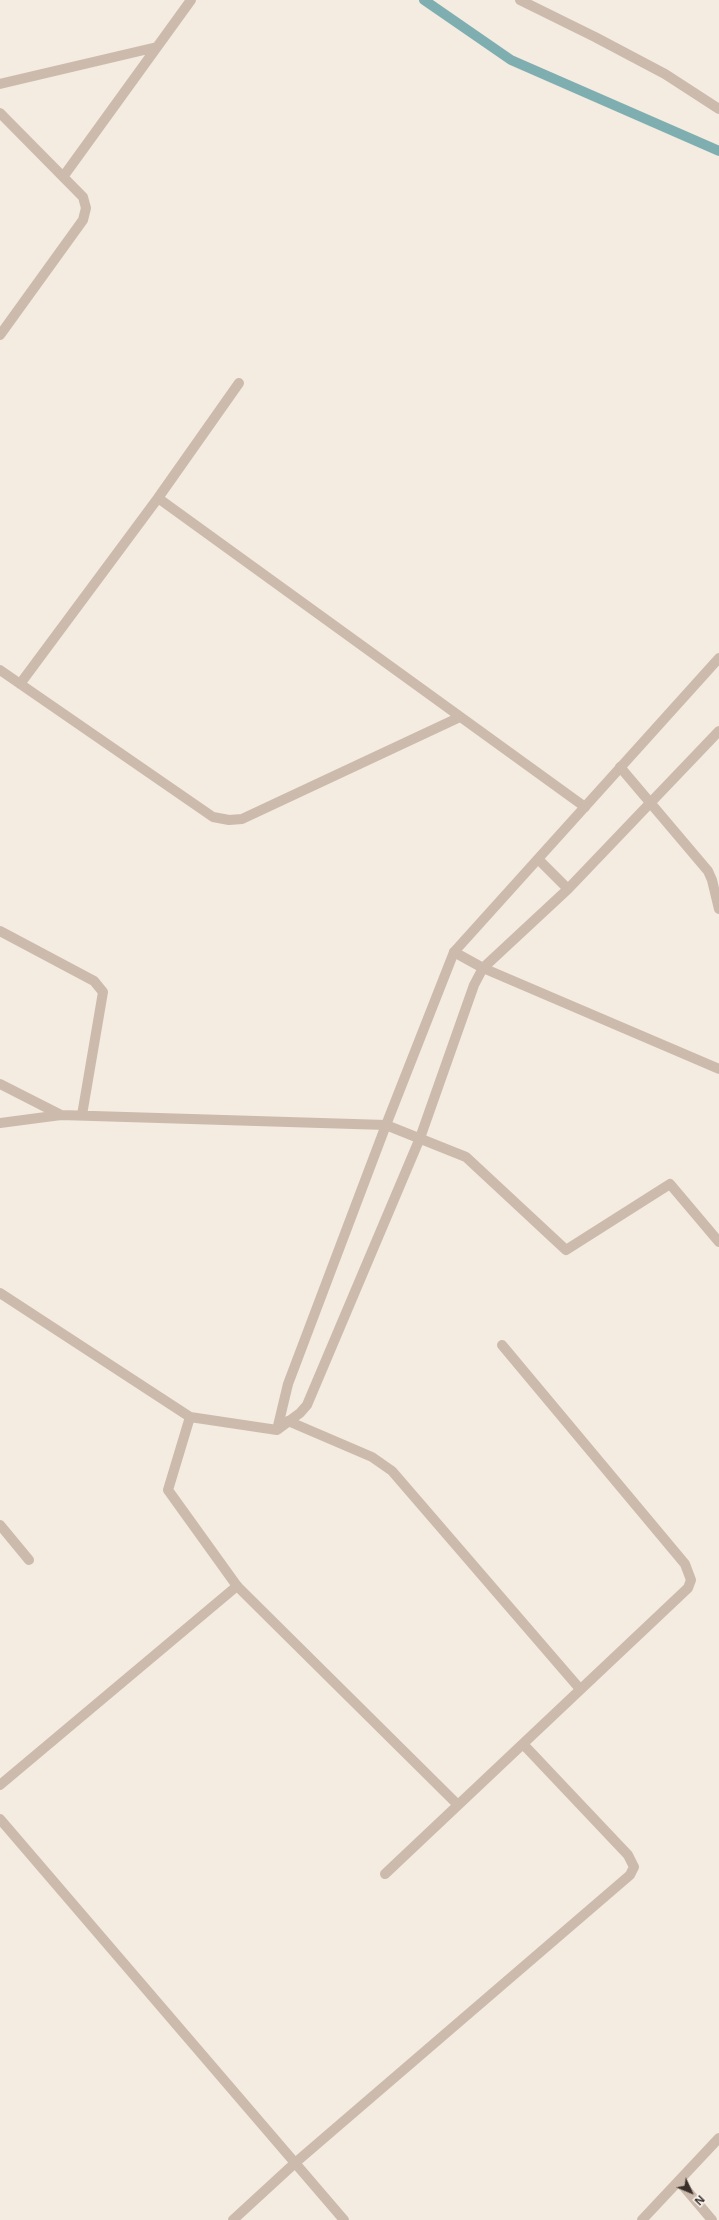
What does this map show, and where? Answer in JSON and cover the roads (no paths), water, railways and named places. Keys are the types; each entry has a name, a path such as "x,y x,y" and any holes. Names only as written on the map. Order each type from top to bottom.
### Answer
{"street":[{"path":"63,177 191,0"},
{"path":"520,0 595,36 665,74 719,109"},
{"path":"0,84 157,47"},
{"path":"0,113 83,197 86,208 83,220 0,335"},
{"path":"20,684 158,498 239,383"},
{"path":"158,498 585,807"},
{"path":"277,1430 288,1384 386,1125 454,952 719,658"},
{"path":"0,670 213,817 229,820 242,819 460,717"},
{"path":"0,1293 190,1417 277,1430 307,1405 420,1138 458,1028 474,985 483,968 568,889 719,731"},
{"path":"620,767 708,871 712,880 719,909"},
{"path":"538,859 568,889"},
{"path":"0,931 94,981 100,986 103,992 82,1115"},
{"path":"454,952 483,968 719,1069"},
{"path":"0,1084 61,1115"},
{"path":"0,1123 61,1115 82,1115 386,1125 466,1157 566,1250 670,1184 719,1242"},
{"path":"385,1874 688,1588 691,1580 690,1572 502,1345"},
{"path":"190,1417 168,1490 237,1586 458,1805"},
{"path":"288,1421 372,1457 392,1471 580,1689"},
{"path":"0,1525 30,1560"},
{"path":"0,1785 237,1586"},
{"path":"233,2220 295,2163 624,1880 634,1867 628,1855 523,1744"},
{"path":"0,1820 344,2220"},
{"path":"642,2220 719,2138"},
{"path":"679,2180 712,2220"}],"waterway":[{"path":"424,0 511,60 719,151"}]}
